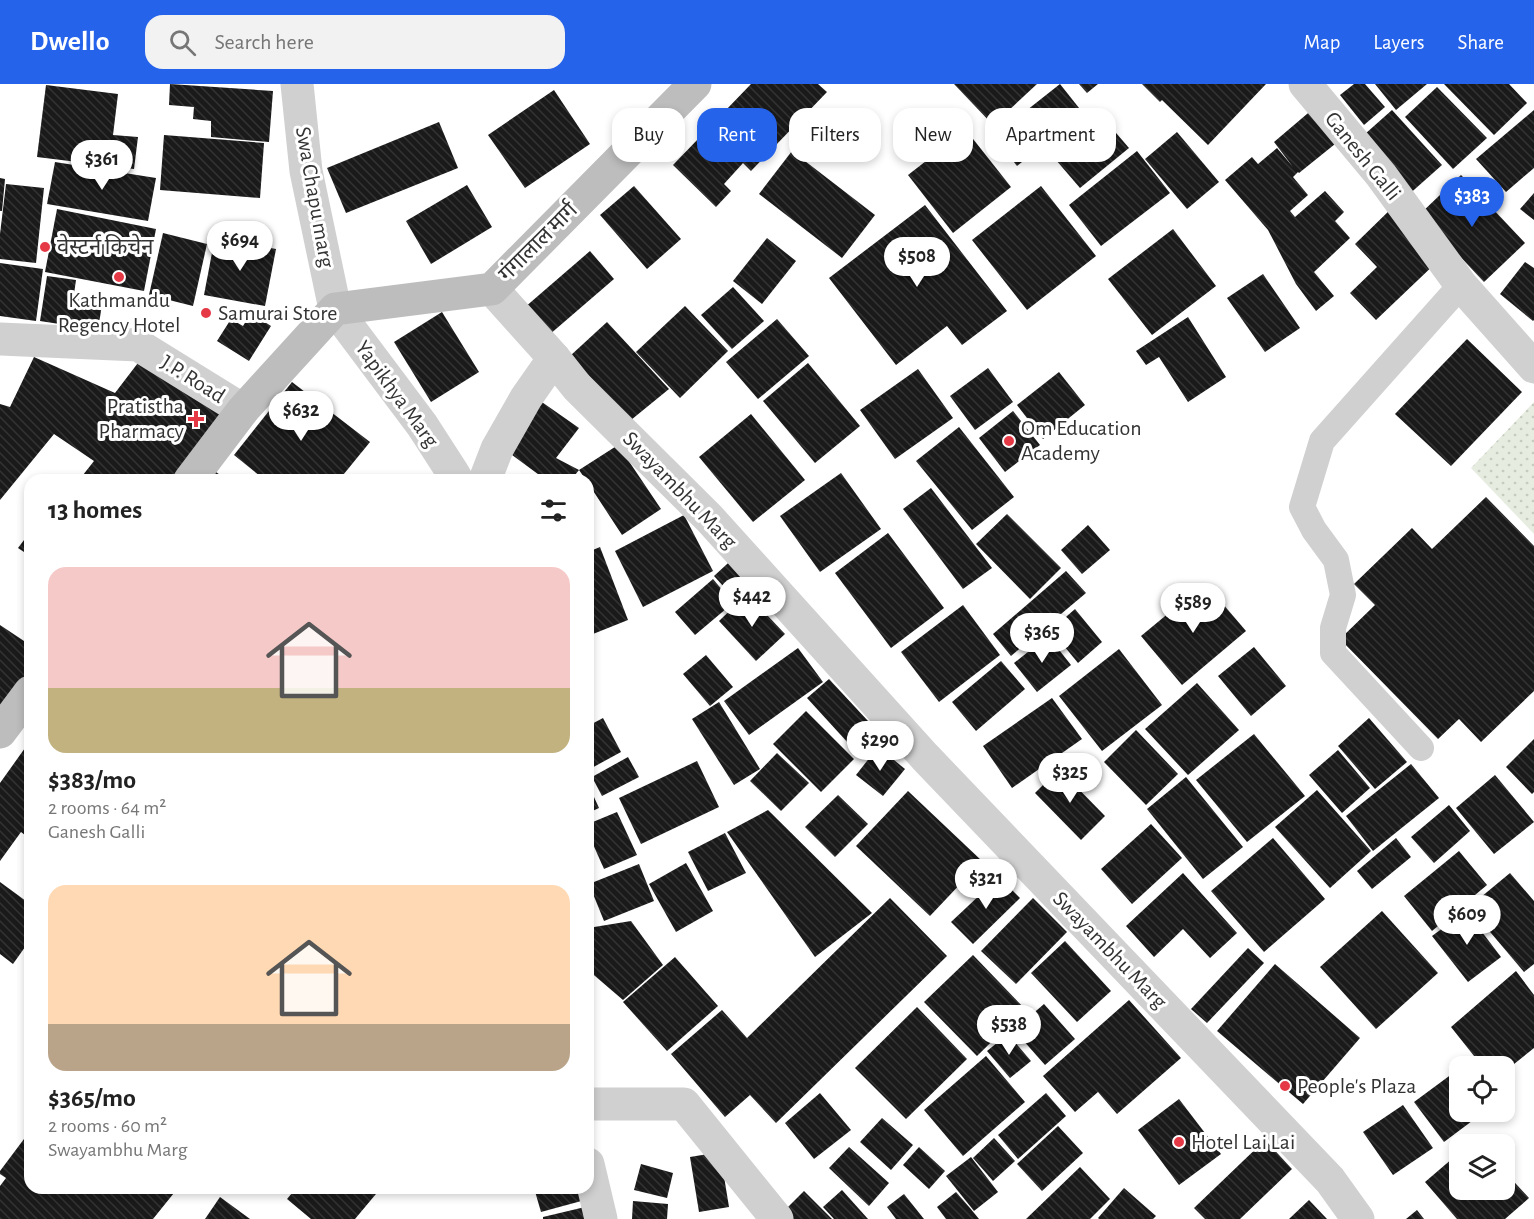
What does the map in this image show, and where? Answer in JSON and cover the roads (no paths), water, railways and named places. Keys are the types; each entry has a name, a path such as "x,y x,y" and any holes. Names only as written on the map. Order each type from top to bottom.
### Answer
{"street":[{"name":"Swa Chapu marg","path":"297,84 306,171 335,309"},
{"name":"गंगालाल मार्ग","path":"335,309 492,289 695,84"},
{"name":"Ganesh Galli","path":"1305,84 1381,175 1461,285 1534,367"},
{"name":"Swayambhu Marg","path":"492,289 577,387 709,518 924,756 1330,1180 1358,1219"},
{"path":"195,474 243,410 335,309"},
{"name":"Yapikhya Marg","path":"335,309 422,424 453,474"},
{"name":"J.P. Road","path":"0,339 138,345 243,410"},
{"path":"487,474 497,449 526,398 554,358"},
{"path":"0,732 24,700"},
{"path":"594,1104 684,1104 777,1219"},
{"path":"594,1189 601,1219"}],"lane":[{"path":"1420,748 1332,653 1333,628 1343,595 1336,560 1314,530 1302,507 1322,441 1461,285"}],"place":[{"name":"वेस्टर्न किचेन","path":"45,247"},
{"name":"Kathmandu Regency Hotel","path":"119,277"},
{"name":"Samurai Store","path":"206,313"},
{"name":"Pratistha Pharmacy","path":"196,419"},
{"name":"Om Education Academy","path":"1009,441"},
{"name":"People's Plaza","path":"1285,1086"},
{"name":"Hotel Lai Lai","path":"1179,1142"}]}
